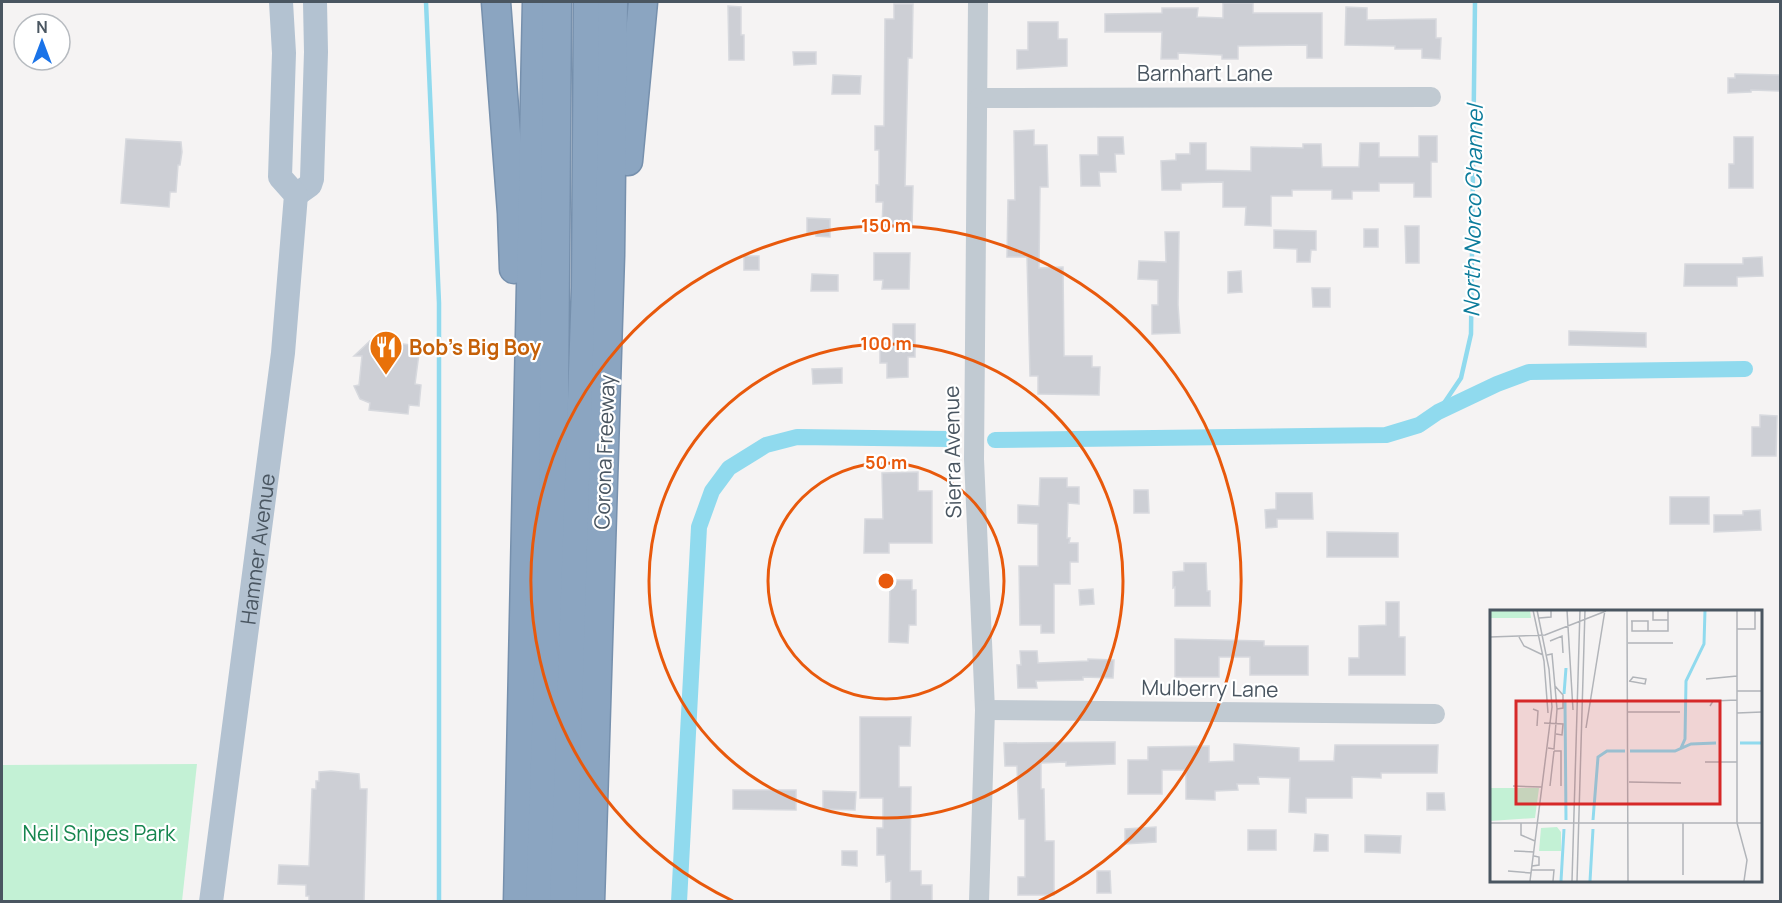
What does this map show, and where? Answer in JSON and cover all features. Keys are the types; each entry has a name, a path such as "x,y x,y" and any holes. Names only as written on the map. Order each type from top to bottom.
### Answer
{"highway":[{"path":"496,2 512,213 525,539"},
{"path":"518,902 537,2"},
{"path":"540,902 553,537 557,2"},
{"path":"564,902 586,288 588,2"},
{"name":"Corona Freeway","path":"590,902 610,255 613,2"},
{"path":"610,255 629,156 643,2"}],"main road":[{"path":"281,2 284,53 280,177 296,195 310,185 312,179 316,52 315,2"},
{"name":"Hamner Avenue","path":"210,902 283,353 296,195"}],"street":[{"name":"Sierra Avenue","path":"978,2 979,98 974,459 985,710 979,902"},
{"name":"Barnhart Lane","path":"979,98 1431,97"},
{"name":"Mulberry Lane","path":"985,710 1435,714"}],"green space":[{"name":"Neil Snipes Park","path":"197,764 182,901 2,901 2,765"}],"building":[{"path":"1223,3 1253,3 1253,13 1322,13 1322,58 1307,58 1307,45 1238,46 1238,59 1222,59 1222,55 1178,53 1178,59 1161,59 1162,32 1105,32 1105,14 1162,13 1162,8 1198,8 1197,17 1223,18"},
{"path":"894,4 913,4 912,58 908,58 905,186 913,186 912,228 882,227 883,202 876,202 876,185 879,185 879,150 875,150 875,126 884,126 885,19 894,19"},
{"path":"728,6 741,7 744,60 729,60"},
{"path":"1346,7 1367,8 1367,20 1436,19 1436,38 1441,38 1440,59 1422,58 1422,49 1345,45"},
{"path":"1028,22 1058,22 1058,39 1067,39 1067,66 1017,69 1017,50 1028,50"},
{"path":"793,52 816,52 816,64 794,65"},
{"path":"1735,74 1780,75 1780,91 1751,90 1751,92 1728,93 1728,78 1735,78"},
{"path":"833,75 861,76 860,94 832,94"},
{"path":"1034,130 1034,145 1047,145 1048,187 1040,187 1039,268 1063,267 1064,356 1092,356 1092,367 1100,367 1099,395 1038,394 1038,376 1030,376 1027,257 1007,257 1008,200 1015,200 1014,131"},
{"path":"1419,136 1437,136 1437,162 1431,162 1431,197 1414,197 1414,183 1379,183 1379,191 1352,191 1352,199 1332,199 1332,190 1292,190 1292,196 1271,196 1271,226 1245,225 1246,207 1223,207 1223,182 1181,183 1181,190 1162,190 1161,161 1176,160 1176,154 1190,154 1190,143 1206,143 1206,170 1251,171 1251,147 1303,148 1303,144 1321,144 1322,167 1359,167 1360,143 1379,143 1379,157 1419,157"},
{"path":"1098,137 1123,137 1124,154 1115,154 1116,172 1099,172 1100,186 1081,186 1080,155 1098,155"},
{"path":"1734,137 1753,137 1753,188 1729,188 1729,164 1734,164"},
{"path":"126,139 181,142 182,152 180,165 178,165 176,192 170,192 169,207 121,203"},
{"path":"807,218 830,219 830,237 807,233"},
{"path":"1405,226 1419,226 1419,263 1406,263"},
{"path":"1364,229 1378,229 1378,247 1364,247"},
{"path":"1274,230 1316,231 1316,250 1311,250 1310,262 1297,262 1297,249 1274,248"},
{"path":"1165,232 1179,232 1180,333 1152,334 1152,305 1158,305 1158,280 1138,279 1139,261 1166,262"},
{"path":"874,253 910,253 909,289 882,289 883,280 874,280"},
{"path":"744,256 759,256 759,270 744,270"},
{"path":"1762,257 1763,276 1737,277 1737,286 1684,286 1685,264 1743,264 1743,258"},
{"path":"1241,271 1242,292 1228,293 1228,272"},
{"path":"812,274 838,275 838,291 811,291"},
{"path":"1312,288 1330,288 1330,307 1313,307"},
{"path":"893,324 915,324 915,357 908,357 908,377 887,378 887,363 880,363 880,346 893,346"},
{"path":"1569,331 1646,333 1646,347 1569,345"},
{"name":"Bob's Big Boy","path":"385,338 385,342 420,346 415,384 421,385 419,406 409,405 408,414 369,410 370,403 360,399 354,386 359,385 362,356 354,356 372,339"},
{"path":"842,368 842,383 813,384 812,369"},
{"path":"1760,415 1777,416 1776,456 1752,456 1752,427 1760,427"},
{"path":"918,472 918,491 932,491 932,543 889,543 889,553 864,553 865,519 883,519 882,473"},
{"path":"1040,478 1067,478 1067,487 1079,487 1079,504 1068,503 1067,538 1070,538 1069,543 1078,543 1078,562 1070,562 1070,584 1054,584 1054,633 1041,633 1041,625 1020,625 1019,566 1038,566 1038,524 1018,523 1018,505 1039,506"},
{"path":"1134,490 1148,490 1149,513 1134,513"},
{"path":"1276,493 1312,493 1313,519 1277,519 1277,527 1266,528 1265,510 1276,509"},
{"path":"1670,497 1709,497 1709,524 1670,524"},
{"path":"1760,510 1761,530 1714,532 1714,515 1743,515 1743,511"},
{"path":"1327,532 1398,533 1398,557 1327,557"},
{"path":"1184,563 1206,563 1210,606 1175,606 1173,572 1184,571"},
{"path":"890,580 912,580 912,590 916,590 916,625 909,625 908,643 889,642"},
{"path":"1093,589 1094,604 1080,605 1079,590"},
{"path":"1386,602 1399,602 1399,637 1405,637 1405,675 1349,675 1349,658 1359,658 1359,626 1386,625"},
{"path":"1175,639 1264,641 1264,646 1308,646 1308,675 1250,675 1250,657 1219,657 1219,677 1175,677"},
{"path":"1020,651 1037,651 1038,663 1088,661 1088,659 1114,660 1113,678 1083,677 1083,680 1036,681 1037,688 1018,688 1017,665 1021,665"},
{"path":"860,717 911,717 910,746 899,746 899,787 911,787 910,871 921,871 921,885 932,885 932,902 891,902 891,881 886,882 885,855 877,855 877,828 883,828 883,798 860,798"},
{"path":"1115,742 1115,764 1066,766 1066,762 1041,763 1045,841 1054,841 1054,895 1018,895 1018,877 1025,877 1025,819 1019,819 1017,766 1005,766 1004,743"},
{"path":"1234,744 1299,748 1299,761 1334,761 1335,745 1438,745 1437,773 1381,773 1381,778 1352,777 1352,798 1306,798 1306,813 1289,812 1290,778 1258,777 1259,784 1237,784 1238,790 1215,791 1215,800 1186,799 1186,770 1162,770 1162,794 1128,794 1128,760 1148,760 1148,747 1209,746 1209,762 1234,761"},
{"path":"319,772 359,774 360,789 367,789 364,902 309,902 309,896 306,896 306,885 278,884 279,865 309,866 312,789 316,789"},
{"path":"733,790 796,790 796,810 733,809"},
{"path":"823,791 856,792 855,810 823,809"},
{"path":"1427,793 1444,793 1445,810 1427,810"},
{"path":"1156,827 1156,842 1125,844 1125,829"},
{"path":"1248,830 1276,830 1276,850 1248,850"},
{"path":"1315,834 1328,835 1328,851 1314,851"},
{"path":"1365,835 1401,836 1400,853 1365,852"},
{"path":"842,851 857,851 857,866 842,865"},
{"path":"1097,871 1110,871 1111,893 1097,893"}],"waterway":[{"path":"426,2 439,303 439,902"},
{"name":"North Norco Channel","path":"1438,412 1461,378 1471,334 1475,2"},
{"path":"995,440 1386,435 1419,425 1438,412 1497,384 1529,372 1745,369"},
{"path":"679,902 699,527 712,491 729,468 766,445 797,437 949,439"}],"place":[{"name":"Bob's Big Boy","path":"386,376"}]}
